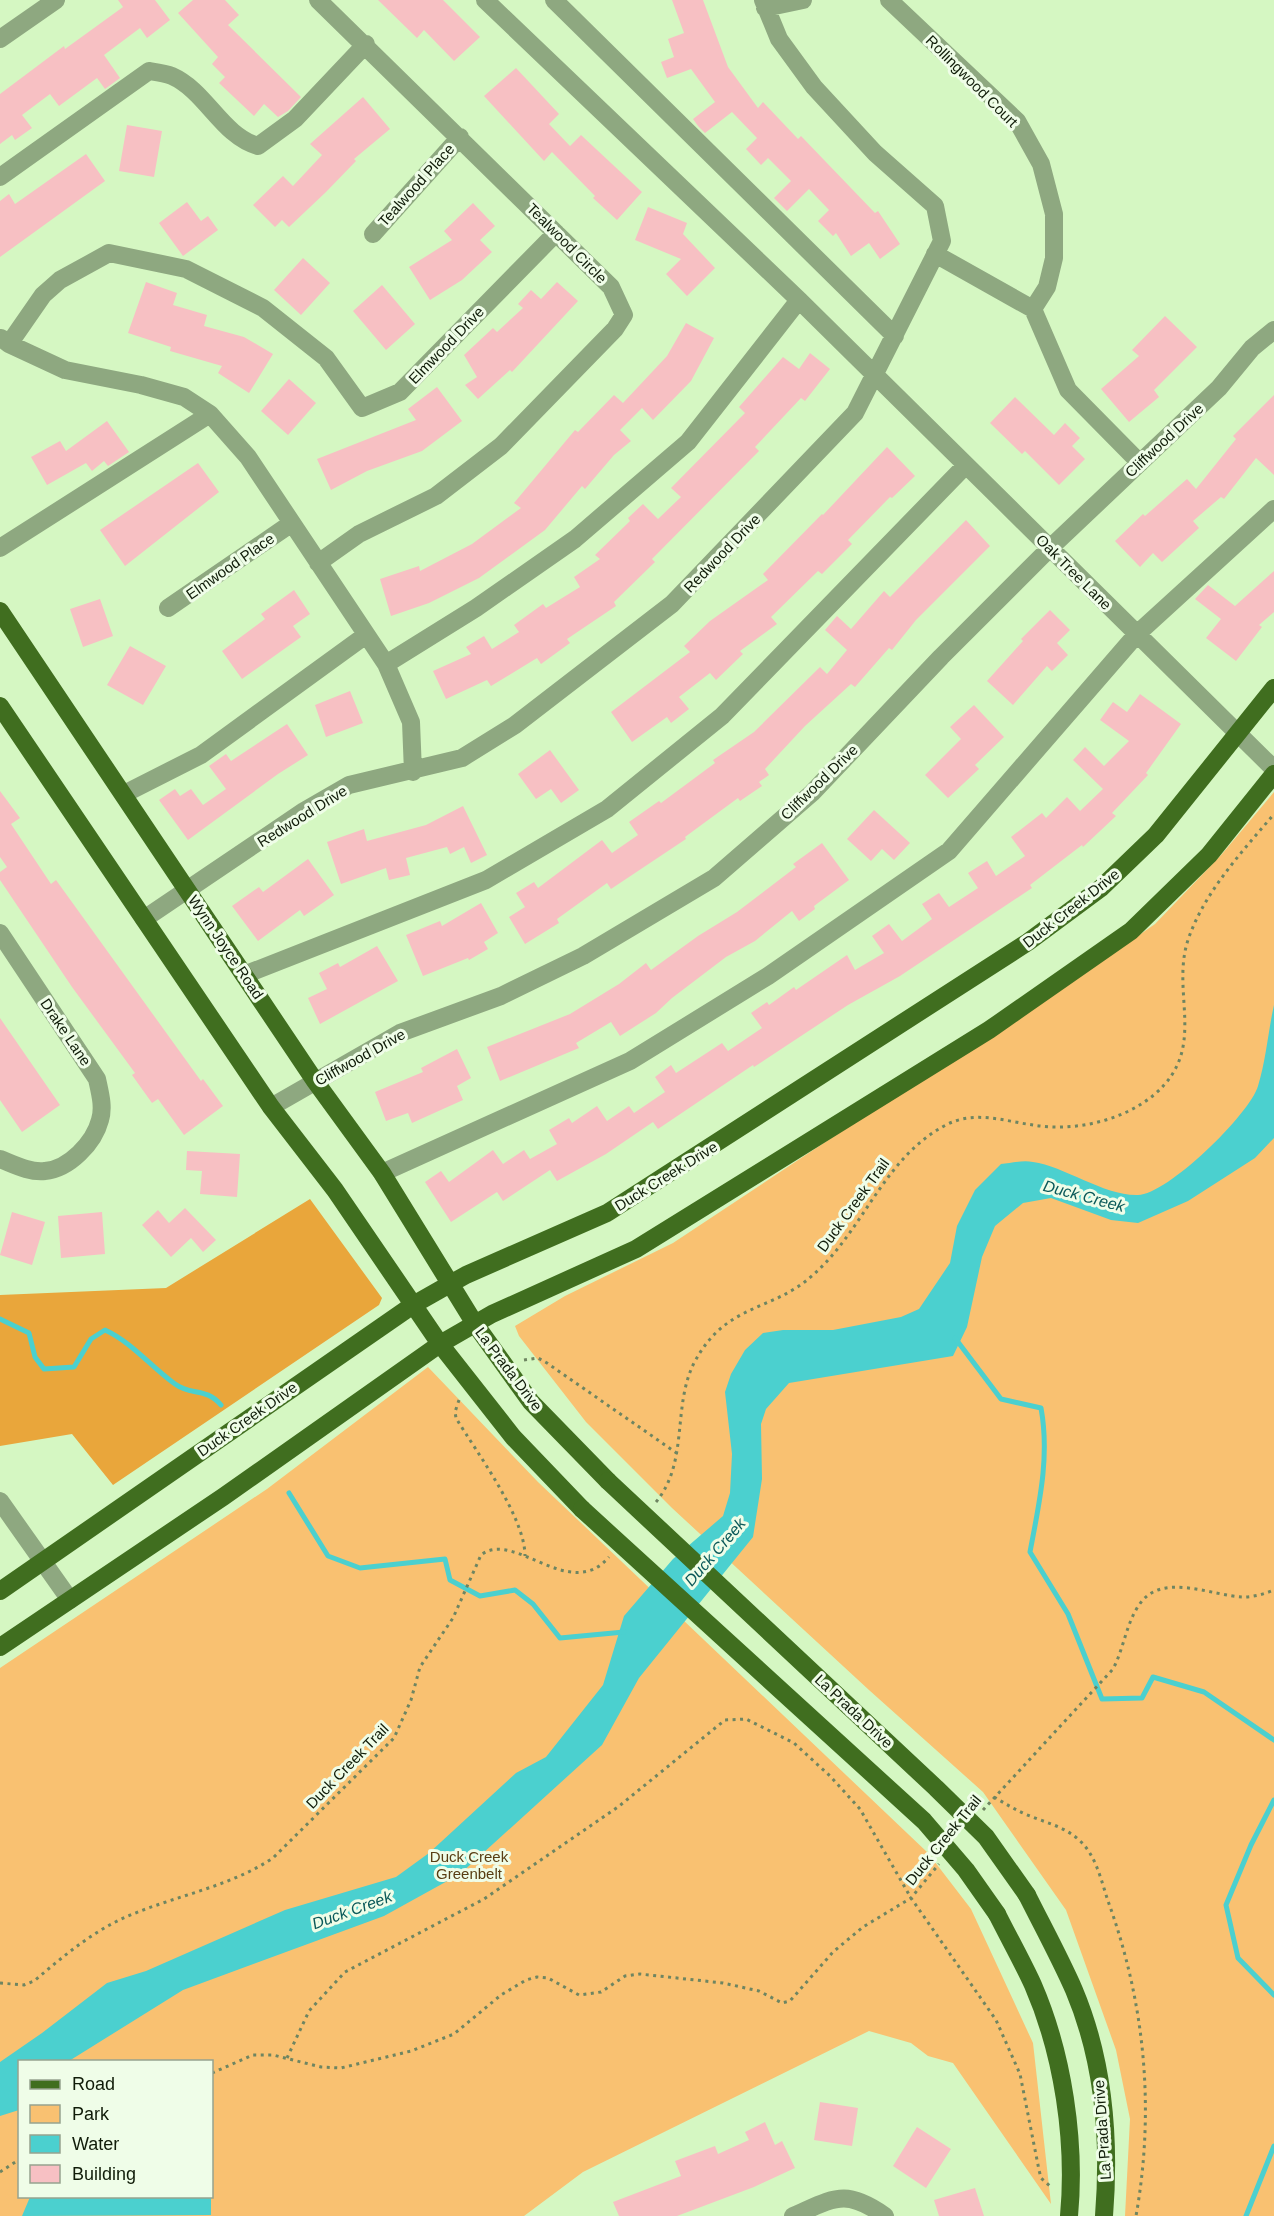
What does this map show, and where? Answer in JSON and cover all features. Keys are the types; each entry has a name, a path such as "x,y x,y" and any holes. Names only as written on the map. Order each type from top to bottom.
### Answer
{"main road":[{"name":"Wynn Joyce Road","path":"0,611 315,1081 382,1173 449,1284"},
{"name":"Duck Creek Drive","path":"0,1591 412,1305 449,1284 617,1208 1028,942 1101,888 1156,835 1239,735 1274,688"},
{"path":"0,706 271,1107 334,1190 440,1344 513,1437 582,1509 924,1821 966,1869 997,1914 1033,1986 1052,2044 1067,2115 1071,2190 1069,2216"},
{"path":"0,1647 223,1497 440,1344 475,1324 636,1249 989,1030 1131,931 1209,855 1274,774"},
{"name":"La Prada Drive","path":"449,1284 531,1402 608,1481 986,1837 1027,1896 1074,1991 1095,2057 1104,2118 1106,2186 1104,2216"}],"street":[{"path":"0,39 56,0"},
{"name":"Tealwood Circle","path":"318,0 366,44 611,287 624,315 615,329 501,446 436,496 359,534 318,563"},
{"name":"Oak Tree Lane","path":"485,0 876,375 1274,769"},
{"path":"554,0 895,336"},
{"path":"764,4 803,0"},
{"name":"Rollingwood Court","path":"889,0 1017,121 1041,164 1054,214 1054,258 1047,287 1033,309"},
{"name":"Redwood Drive","path":"144,919 304,811 349,785 413,772 462,758 515,725 672,604 855,413 942,242 934,206 875,153 814,87 779,39 764,4"},
{"path":"0,177 149,71 172,76 204,101 243,142 258,146 295,119 366,44"},
{"name":"Tealwood Place","path":"373,234 460,137"},
{"name":"Elmwood Drive","path":"413,772 411,722 386,664 248,457 210,414 184,397 141,385 65,370 5,340 43,295 60,280 109,253 186,269 263,308 326,358 362,408 400,392 556,232"},
{"path":"935,254 1033,309 1068,390 1140,463"},
{"path":"386,664 476,608 575,539 688,442 799,300"},
{"name":"Cliffwood Drive","path":"271,1107 400,1033 501,996 583,956 714,878 812,793 941,657 1050,548 1219,388 1252,348 1274,330"},
{"path":"0,548 210,414"},
{"path":"244,975 486,880 608,809 722,717 966,465"},
{"path":"382,1173 630,1061 768,976 949,851 1137,634 1274,509"},
{"name":"Elmwood Place","path":"168,608 291,523"},
{"path":"124,794 201,755 366,635"},
{"name":"Drake Lane","path":"0,933 97,1079 102,1101 100,1120 92,1138 76,1157 45,1171 24,1168 0,1159"},
{"path":"0,1501 70,1600"},
{"path":"793,2216 837,2197 863,2200 885,2216"}],"path":[{"name":"Duck Creek Trail","path":"651,1507 659,1498 678,1454 685,1394 693,1366 705,1345 724,1324 812,1277 840,1249 898,1164 931,1133 949,1123 979,1117 1062,1127 1098,1122 1122,1114 1161,1088 1173,1074 1182,1054 1186,1027 1182,969 1188,938 1202,906 1229,867 1274,814"},
{"path":"522,1360 538,1358 547,1362 678,1454"},
{"path":"459,1400 455,1412 456,1418 512,1511 522,1532 525,1556"},
{"name":"Duck Creek Trail","path":"0,1983 24,1985 34,1981 97,1932 132,1914 251,1873 273,1858 394,1738 411,1701 420,1666 453,1618 468,1579 481,1555 487,1550 506,1549 547,1567 573,1571 597,1566 613,1552"},
{"name":"Duck Creek Trail","path":"979,1815 1113,1669 1123,1650 1129,1625 1139,1604 1152,1593 1183,1588 1244,1597 1274,1590"},
{"path":"286,2058 309,2011 345,1972 484,1899 618,1807 725,1720 746,1719 794,1743 830,1776 860,1809 911,1898 979,1993 1010,2049 1026,2098 1041,2178 1050,2186"},
{"path":"994,1797 1015,1810 1059,1826 1078,1839 1094,1859 1119,1931 1136,1998 1144,2050 1145,2150 1136,2216"},
{"name":"Duck Creek Trail","path":"213,2073 253,2055 286,2058 321,2067 341,2068 411,2051 454,2034 501,1995 526,1980 537,1977 548,1978 579,1995 601,1992 625,1976 640,1974 723,1983 759,1991 782,2003 790,2001 833,1952 863,1927 911,1898 941,1861"},
{"path":"0,2172 18,2160"}],"green space":[{"path":"1274,792 1274,2216 1125,2216 1130,2119 1116,2050 1066,1910 983,1792 672,1508 586,1422 519,1336 515,1326 565,1296 673,1243 872,1111 1029,1012 1155,924 1222,854"},
{"name":"Duck Creek Greenbelt","path":"428,1367 538,1482 928,1853 971,1909 1033,2043 1051,2204 953,2063 928,2056 911,2043 869,2031 583,2172 524,2216 0,2216 0,1668 267,1489"}],"shaded area":[{"path":"310,1199 382,1298 379,1305 113,1485 72,1434 0,1446 0,1295 166,1288"}],"water":[{"name":"Duck Creek","path":"1274,1005 1274,1138 1255,1158 1188,1201 1138,1223 1111,1220 1051,1198 1023,1203 995,1226 982,1257 967,1327 953,1356 789,1383 766,1409 761,1424 762,1479 753,1537 639,1678 602,1745 460,1874 384,1916 183,1990 71,2060 18,2060 18,2110 0,2116 0,2062 107,1983 146,1971 285,1910 396,1877 429,1853 516,1773 546,1757 603,1685 624,1616 673,1559 723,1516 730,1493 732,1454 725,1392 731,1374 745,1350 763,1333 783,1330 833,1330 901,1317 919,1309 950,1263 957,1226 975,1190 1001,1164 1033,1162 1125,1194 1138,1195 1168,1182 1206,1151 1240,1115 1258,1086"},
{"path":"30,2198 211,2198 211,2215 22,2216"}],"building":[{"path":"118,0 155,0 170,20 147,38 140,28 104,55 120,78 105,89 97,78 59,106 50,94 22,115 32,128 15,140 12,135 0,144 0,94 64,46 65,49 123,7"},
{"path":"193,0 225,0 239,15 228,25 301,97 288,111 278,117 264,104 254,116 219,83 225,77 212,64 218,57 178,13"},
{"path":"378,0 443,0 480,37 454,61 424,30 417,38"},
{"path":"672,0 703,0 728,67 758,108 763,102 798,139 801,136 875,213 878,211 900,244 880,259 869,243 851,256 836,233 833,236 818,221 829,210 809,189 787,211 774,198 791,181 768,158 761,165 746,149 757,138 732,112 705,133 698,126 693,119 715,102 691,69 667,78 661,62 674,57 668,39 684,33"},
{"path":"516,68 559,114 549,124 570,146 581,135 642,192 617,220 593,198 595,196 552,152 544,161 484,96"},
{"path":"363,97 390,129 354,159 356,161 289,227 282,220 275,227 253,205 283,176 293,186 322,155 310,144"},
{"path":"127,125 162,131 154,177 119,171"},
{"path":"86,154 105,181 0,257 0,201 9,194 15,204"},
{"path":"187,202 201,221 208,216 218,230 183,256 159,223"},
{"path":"473,203 495,226 480,240 492,252 462,280 430,300 409,267 452,240 444,231"},
{"path":"648,207 687,223 683,234 715,268 687,296 666,274 681,259 635,240"},
{"path":"303,258 330,283 301,315 274,290"},
{"path":"146,282 177,293 173,305 207,315 204,326 244,337 273,354 249,393 218,373 222,366 170,351 171,347 128,333"},
{"path":"557,282 578,301 512,372 510,370 478,399 465,385 477,377 464,355 493,328 497,332 523,308 518,304 531,290 541,299"},
{"path":"382,285 415,324 386,350 353,311"},
{"path":"1165,316 1197,347 1154,390 1159,397 1129,422 1101,389 1139,356 1132,350"},
{"path":"686,323 714,338 691,381 653,420 642,408 620,430 631,441 614,455 585,489 582,486 545,530 479,578 429,603 391,616 380,579 419,566 420,571 472,544 521,508 514,503 575,430 578,432 614,395 623,403 667,356"},
{"path":"810,353 830,369 805,401 801,398 755,447 759,451 652,559 655,562 614,602 616,606 567,639 570,643 541,664 537,658 491,686 487,680 446,699 433,671 471,654 466,647 484,636 492,649 519,632 514,625 543,604 546,608 580,587 574,577 600,559 595,555 630,521 628,518 643,504 658,519 681,497 671,488 745,413 739,407 783,357 799,369"},
{"path":"289,379 316,403 288,435 261,411"},
{"path":"437,387 462,421 422,451 367,471 331,490 317,459 416,420 408,409"},
{"path":"1274,395 1274,475 1256,458 1224,499 1221,497 1193,521 1199,528 1162,562 1153,553 1140,567 1115,541 1143,514 1145,516 1187,479 1196,489 1236,439 1233,436"},
{"path":"1015,397 1054,435 1065,423 1080,438 1072,446 1085,459 1059,485 1025,451 1022,454 990,423"},
{"path":"107,421 129,452 108,466 104,461 92,471 86,463 47,485 31,457 60,441 66,451"},
{"path":"887,447 915,476 892,498 890,497 848,540 852,544 822,574 818,571 771,617 777,624 740,651 743,654 716,680 710,673 679,697 689,709 671,723 667,717 632,742 611,712 690,652 684,646 710,621 768,580 763,574"},
{"path":"198,463 219,492 125,566 100,530"},
{"path":"966,520 990,546 916,620 892,650 889,648 855,687 851,684 805,726 765,769 769,775 759,782 762,786 740,801 738,798 685,837 686,839 611,889 607,883 557,919 559,923 525,944 509,917 525,907 516,893 534,882 538,888 602,840 612,853 638,835 629,822 659,801 661,803 715,763 713,760 754,732 820,667 827,674 847,650 825,630 837,616 851,629 884,591 890,597"},
{"path":"1274,571 1274,612 1259,625 1262,627 1236,661 1206,638 1221,619 1195,599 1208,585 1235,606"},
{"path":"294,590 310,614 293,626 301,637 242,679 222,651 265,619 261,614"},
{"path":"100,599 113,636 83,647 70,609"},
{"path":"1050,610 1070,630 1057,643 1068,655 1052,671 1047,666 1013,705 987,681 1023,641 1021,639"},
{"path":"130,646 166,666 143,705 107,685"},
{"path":"350,691 363,723 326,737 315,705"},
{"path":"1140,694 1181,724 1146,773 1148,775 1112,813 1116,816 1083,847 1082,845 1030,885 1032,888 900,976 848,1005 754,1067 753,1065 658,1129 653,1122 606,1154 557,1181 550,1170 503,1201 497,1192 451,1222 425,1182 441,1171 449,1182 493,1150 503,1164 524,1150 530,1159 557,1144 549,1130 569,1118 572,1123 597,1106 607,1121 629,1106 634,1113 665,1092 655,1077 671,1065 676,1073 722,1043 728,1051 762,1028 751,1013 767,1002 769,1005 794,987 796,990 847,955 855,970 884,953 872,936 889,924 902,941 932,919 922,904 939,893 949,907 978,888 968,873 987,861 996,876 1025,856 1011,837 1042,813 1046,818 1067,797 1080,811 1103,789 1073,760 1085,747 1104,766 1129,741 1100,720 1113,702 1127,712"},
{"path":"974,705 1004,737 975,765 979,769 948,798 925,775 961,739 950,727"},
{"path":"287,724 308,755 278,774 188,840 159,800 175,789 180,796 191,789 203,805 226,789 209,766 226,754 231,761"},
{"path":"550,750 579,790 561,803 551,789 536,799 518,774"},
{"path":"0,791 20,818 11,824 51,884 56,880 201,1081 203,1079 223,1106 184,1135 158,1099 152,1103 132,1075 135,1073 72,987 0,880 0,872 7,867 0,857"},
{"path":"463,806 487,855 471,863 464,847 450,854 447,847 406,858 410,875 389,880 386,868 341,884 327,842 364,829 367,841 426,825"},
{"path":"874,810 910,843 894,860 882,849 871,861 847,839"},
{"path":"822,843 849,880 814,906 815,909 799,921 792,911 755,941 726,957 656,1013 620,1036 611,1022 576,1043 579,1048 500,1081 487,1047 570,1014 619,984 646,963 651,970 698,936 737,912 796,867 793,864"},
{"path":"308,859 334,895 304,916 300,910 258,941 232,906 259,887 263,892"},
{"path":"481,903 498,933 484,942 488,949 469,960 468,958 423,976 406,935 440,921 442,926"},
{"path":"377,946 398,981 320,1024 308,998 327,989 319,973 338,963 340,967"},
{"path":"0,1018 60,1105 22,1132 0,1100"},
{"path":"457,1049 471,1078 457,1086 463,1100 412,1123 408,1113 386,1121 375,1092 423,1072 421,1068"},
{"path":"187,1151 240,1154 237,1197 200,1194 202,1171 186,1170"},
{"path":"185,1208 216,1240 203,1252 191,1238 171,1257 142,1225 158,1210 169,1223"},
{"path":"12,1212 45,1222 32,1265 0,1255"},
{"path":"102,1212 105,1254 61,1258 58,1216"},
{"path":"820,2102 858,2108 852,2146 814,2140"},
{"path":"765,2122 775,2145 782,2141 795,2168 754,2187 677,2216 619,2216 613,2202 681,2176 675,2161 715,2146 718,2154 749,2140 745,2132"},
{"path":"917,2127 951,2149 926,2188 893,2166"},
{"path":"975,2188 984,2216 939,2216 934,2200"}],"waterway":[{"path":"0,1319 29,1333 35,1357 44,1369 74,1367 91,1339 105,1330 133,1348 181,1388 210,1396 221,1405"},
{"path":"955,1338 1001,1399 1041,1408 1044,1462 1030,1552 1068,1614 1102,1699 1142,1698 1153,1677 1204,1692 1274,1740"},
{"path":"289,1493 328,1556 360,1568 445,1559 450,1580 480,1596 515,1590 533,1604 560,1638 624,1632"},
{"path":"1274,1800 1251,1845 1226,1905 1238,1958 1274,1995"},
{"path":"1246,2216 1274,2146"}]}
